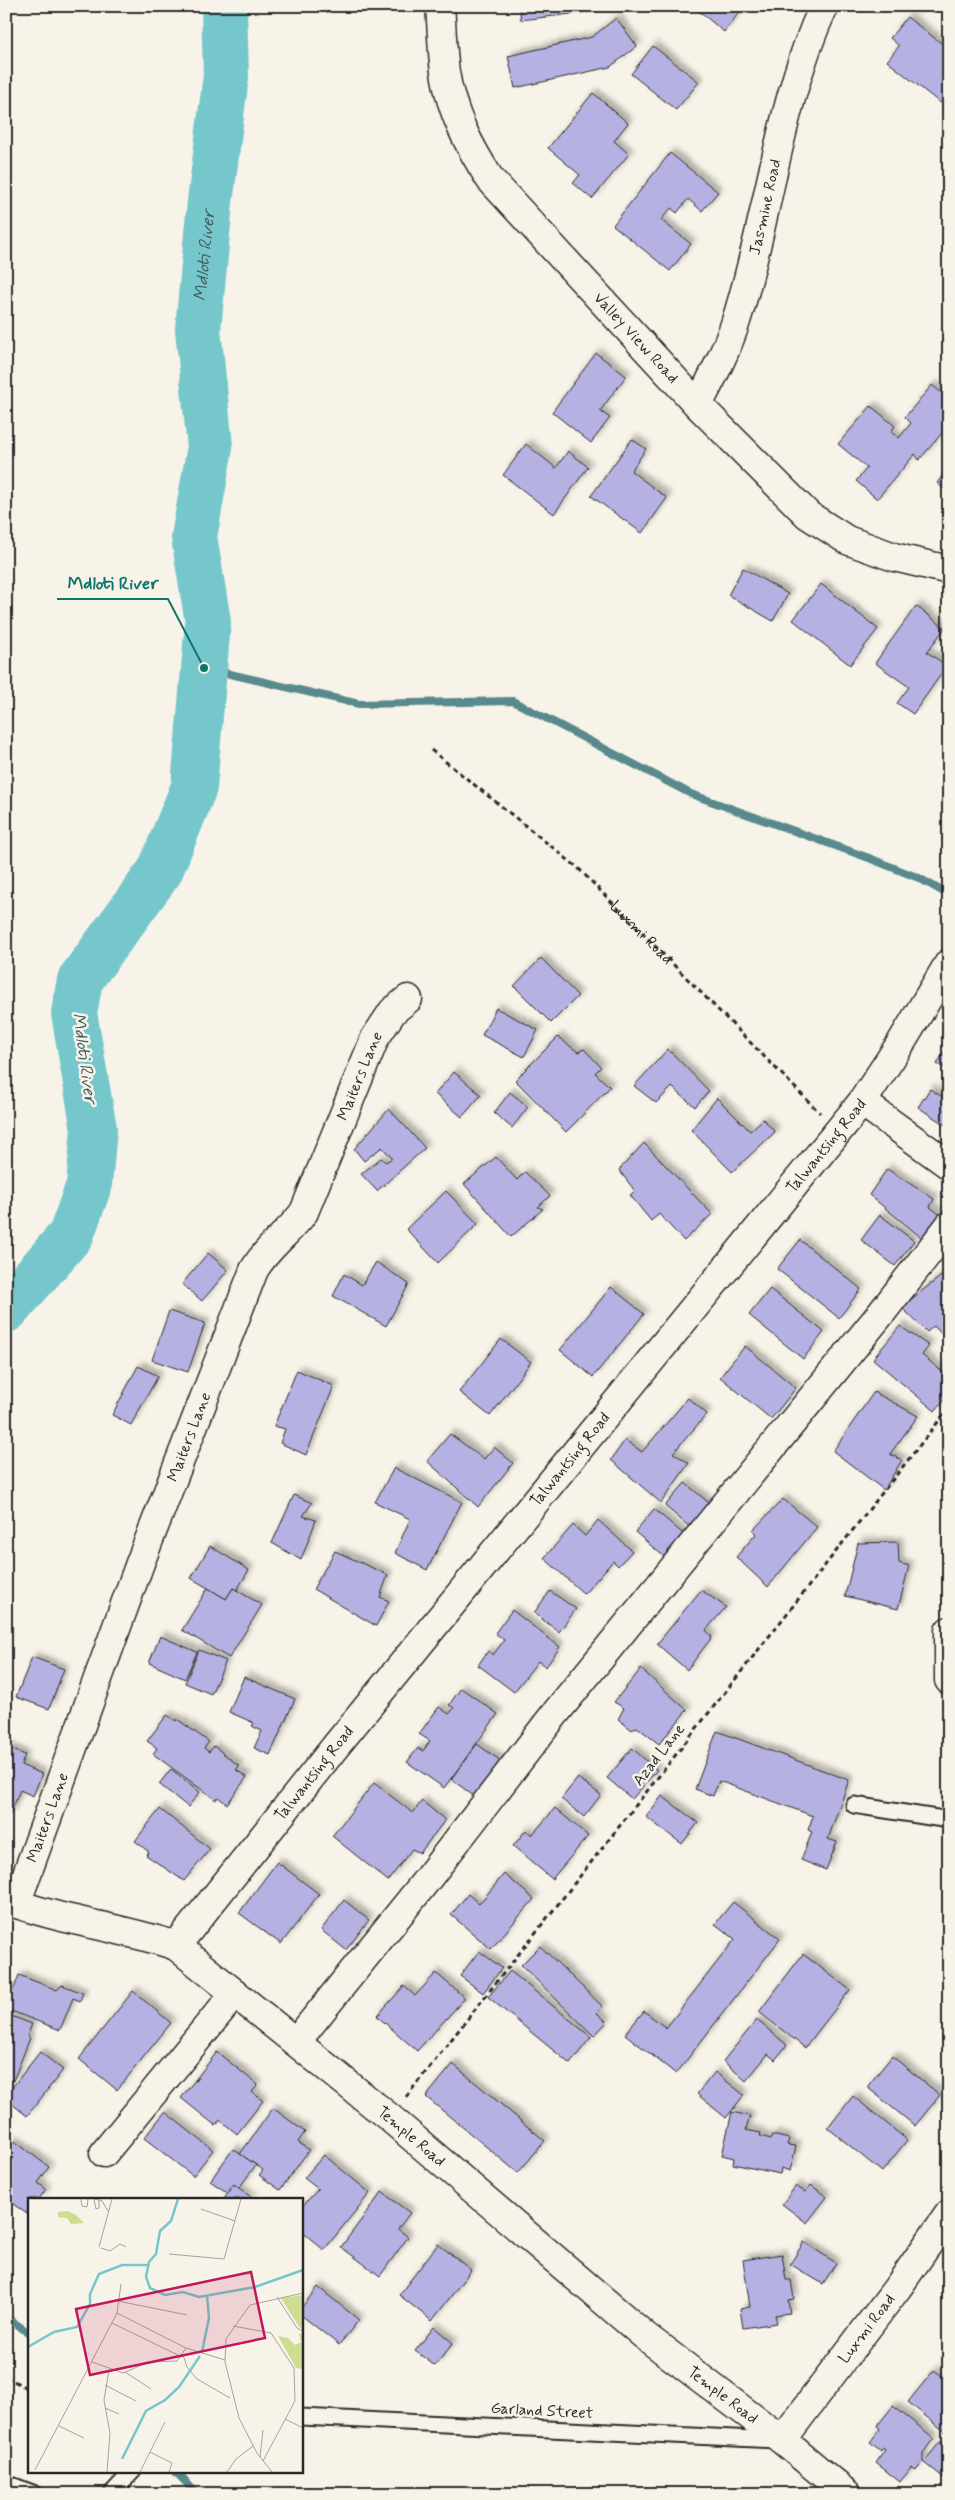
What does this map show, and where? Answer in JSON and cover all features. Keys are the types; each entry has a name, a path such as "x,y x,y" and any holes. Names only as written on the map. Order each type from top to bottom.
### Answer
{"street":[{"name":"Valley View Road","path":"440,6 445,73 455,112 471,150 490,179 698,405 808,515 847,540 894,557 949,570"},
{"name":"Jasmine Road","path":"698,405 736,322 792,99 809,38 824,6"},
{"name":"Talwantsing Road","path":"176,1946 333,1750 862,1102 901,1043 949,963"},
{"name":"Maiters Lane","path":"11,1902 254,1270 266,1252 296,1223 304,1212 375,1038 393,1011 408,999"},
{"path":"862,1102 949,1165"},
{"path":"296,2042 422,1886 554,1715 883,1311 949,1226"},
{"path":"949,1631 949,1680"},
{"name":"Temple Road","path":"11,1902 37,1911 176,1946 390,2118 645,2336 782,2440 847,2494"},
{"path":"104,2153 235,1993"},
{"name":"Luxmi Road","path":"782,2440 946,2223"}],"lane":[{"path":"854,1805 949,1820"},
{"name":"Garland Street","path":"302,2417 782,2440"},
{"path":"111,2494 131,2472"},
{"path":"6,2482 35,2494"}],"path":[{"name":"Luxmi Road","path":"430,750 577,867 838,1131"},
{"name":"Azad Lane","path":"390,2118 949,1408"},
{"path":"6,2377 28,2389"}],"building":[{"path":"519,6 613,6 613,9 521,20"},
{"path":"693,6 739,6 742,9 724,32"},
{"path":"907,17 949,49 949,92 940,103 887,61 899,46 890,38"},
{"path":"616,18 637,46 610,67 515,88 508,56 592,37"},
{"path":"653,46 699,82 676,110 631,74"},
{"path":"593,93 628,123 614,141 629,154 592,199 573,183 580,175 548,148"},
{"path":"670,153 718,192 702,211 688,199 677,213 671,208 661,220 691,244 670,271 613,225"},
{"path":"596,353 626,376 600,411 610,418 591,443 552,412"},
{"path":"932,385 949,399 949,425 919,460 915,454 877,499 856,481 867,468 838,444 871,406 895,426 891,432 899,438 911,423 905,417"},
{"path":"632,439 646,449 631,471 667,498 642,533 591,496"},
{"path":"526,444 556,468 568,451 588,467 554,514 503,475"},
{"path":"949,467 949,493 937,483"},
{"path":"949,505 949,521 941,515"},
{"path":"743,568 788,594 773,621 728,595"},
{"path":"821,584 878,629 850,665 793,620"},
{"path":"916,606 945,628 927,652 947,666 913,714 897,703 909,687 875,663"},
{"path":"541,958 578,996 551,1023 514,986"},
{"path":"496,1008 538,1030 524,1057 482,1035"},
{"path":"558,1037 578,1052 584,1049 601,1067 595,1073 610,1087 566,1132 515,1080"},
{"path":"949,1044 949,1071 937,1064"},
{"path":"668,1049 709,1091 695,1107 672,1087 656,1103 634,1086"},
{"path":"454,1072 481,1095 462,1117 435,1094"},
{"path":"930,1089 949,1101 949,1119 945,1125 918,1107"},
{"path":"510,1092 528,1107 512,1128 494,1113"},
{"path":"717,1098 750,1131 763,1119 775,1132 732,1172 691,1130"},
{"path":"389,1109 425,1148 377,1191 361,1174 381,1158 386,1162 392,1158 382,1147 364,1161 354,1149"},
{"path":"644,1143 712,1214 684,1241 659,1214 651,1221 630,1195 635,1191 619,1170"},
{"path":"496,1157 517,1180 525,1172 550,1196 538,1207 543,1209 511,1237 464,1184"},
{"path":"887,1169 934,1199 930,1207 942,1216 922,1238 869,1195"},
{"path":"446,1191 478,1224 438,1263 406,1229"},
{"path":"880,1215 914,1241 895,1266 861,1240"},
{"path":"800,1240 861,1289 839,1318 777,1269"},
{"path":"208,1253 228,1270 202,1301 182,1284"},
{"path":"376,1262 409,1284 386,1326 333,1296 344,1274 362,1285"},
{"path":"949,1270 949,1342 934,1326 927,1332 901,1307"},
{"path":"611,1287 644,1314 593,1377 560,1350"},
{"path":"770,1289 824,1332 803,1359 749,1315"},
{"path":"169,1311 205,1323 188,1372 152,1360"},
{"path":"900,1326 929,1346 922,1355 949,1377 949,1395 935,1411 873,1359"},
{"path":"501,1339 531,1362 490,1416 459,1392"},
{"path":"745,1346 796,1388 771,1419 720,1377"},
{"path":"138,1366 158,1376 131,1425 112,1415"},
{"path":"297,1370 334,1386 306,1455 280,1443 285,1429 274,1426"},
{"path":"874,1392 918,1416 890,1454 902,1460 884,1490 833,1451"},
{"path":"688,1398 707,1414 673,1453 689,1463 661,1503 611,1460 625,1440 642,1452"},
{"path":"450,1434 484,1459 494,1447 513,1463 478,1507 427,1461"},
{"path":"394,1468 462,1502 427,1570 395,1553 410,1519 375,1502"},
{"path":"685,1483 713,1506 692,1529 665,1506"},
{"path":"294,1495 312,1503 303,1516 316,1520 301,1560 272,1543"},
{"path":"783,1499 817,1527 768,1587 736,1557 756,1534 753,1530"},
{"path":"654,1509 687,1537 668,1560 635,1532"},
{"path":"598,1520 632,1551 618,1566 613,1561 584,1594 544,1558 573,1525 585,1536"},
{"path":"898,1542 899,1563 909,1566 898,1609 845,1596 858,1543"},
{"path":"210,1546 249,1570 237,1590 233,1588 226,1599 191,1578"},
{"path":"335,1551 388,1575 380,1597 389,1601 376,1626 313,1589"},
{"path":"208,1588 226,1599 233,1588 262,1605 229,1658 182,1630"},
{"path":"701,1590 726,1607 706,1630 712,1637 687,1670 657,1644"},
{"path":"550,1591 576,1609 559,1632 534,1613"},
{"path":"512,1610 560,1647 546,1667 538,1661 514,1692 478,1665 488,1651 493,1655 504,1640 495,1633"},
{"path":"160,1636 197,1652 185,1679 149,1663"},
{"path":"199,1650 226,1661 211,1694 185,1683"},
{"path":"32,1657 64,1669 49,1709 16,1697"},
{"path":"641,1669 687,1710 659,1744 637,1727 632,1730 618,1719 624,1708 614,1702"},
{"path":"244,1677 295,1699 270,1755 254,1748 262,1731 252,1726 254,1723 229,1712"},
{"path":"461,1688 498,1714 444,1788 407,1762 418,1748 423,1751 430,1741 419,1734 439,1707 449,1714 454,1708 449,1705"},
{"path":"167,1715 176,1721 177,1719 209,1742 204,1748 209,1752 214,1746 239,1766 236,1770 247,1777 227,1804 218,1797 216,1800 153,1754 157,1748 147,1741"},
{"path":"717,1731 849,1780 828,1839 837,1842 826,1870 801,1860 812,1832 808,1830 813,1816 719,1781 713,1796 695,1789"},
{"path":"477,1744 501,1761 475,1797 451,1779"},
{"path":"6,1747 25,1755 21,1765 42,1774 33,1796 20,1790 10,1815 6,1813"},
{"path":"632,1748 657,1770 632,1799 607,1778"},
{"path":"171,1769 200,1792 188,1807 159,1784"},
{"path":"578,1778 601,1795 584,1817 561,1799"},
{"path":"374,1783 413,1813 422,1801 445,1820 420,1853 412,1849 388,1881 332,1836"},
{"path":"662,1796 698,1823 682,1844 646,1817"},
{"path":"555,1808 588,1836 552,1879 513,1846 526,1830 532,1835"},
{"path":"160,1809 210,1849 184,1881 146,1855 149,1852 135,1841"},
{"path":"277,1862 319,1894 281,1944 239,1913"},
{"path":"504,1874 534,1899 491,1949 451,1915 468,1894 479,1904"},
{"path":"344,1900 369,1920 346,1950 321,1930"},
{"path":"733,1902 780,1939 676,2074 625,2034 644,2011 666,2028 735,1939 715,1924"},
{"path":"540,1946 603,2007 597,2013 607,2022 594,2036 521,1965"},
{"path":"479,1951 502,1968 483,1993 460,1976"},
{"path":"803,1954 850,1990 805,2048 759,2012"},
{"path":"510,1971 591,2037 570,2064 488,1997"},
{"path":"436,1973 465,1998 417,2051 377,2016 404,1986 415,1996"},
{"path":"19,1975 57,1990 62,1985 83,1993 80,2001 73,1998 60,2030 6,2009"},
{"path":"133,1991 171,2023 117,2090 79,2059"},
{"path":"6,2014 32,2024 27,2037 30,2038 13,2081 6,2079"},
{"path":"757,2020 787,2045 775,2060 768,2054 746,2081 723,2061"},
{"path":"40,2052 63,2070 27,2116 6,2099 6,2095"},
{"path":"217,2052 258,2085 252,2092 263,2101 237,2134 220,2120 216,2126 181,2098"},
{"path":"892,2056 940,2095 915,2126 867,2087"},
{"path":"453,2064 545,2141 518,2173 426,2097"},
{"path":"715,2072 744,2095 726,2118 697,2094"},
{"path":"853,2096 907,2140 882,2172 828,2128"},
{"path":"273,2108 305,2132 298,2142 309,2150 280,2190 259,2175 263,2170 240,2154"},
{"path":"165,2112 213,2150 193,2176 144,2138"},
{"path":"732,2112 750,2116 746,2130 761,2133 760,2136 771,2139 772,2135 789,2139 787,2145 796,2146 790,2171 781,2168 780,2174 733,2164 734,2158 722,2155"},
{"path":"13,2140 49,2167 38,2183 46,2189 40,2198 28,2198 27,2214 6,2199 9,2189 6,2187 6,2150"},
{"path":"233,2149 256,2165 239,2188 234,2184 228,2193 210,2181"},
{"path":"324,2155 370,2193 324,2250 302,2232 302,2207 318,2189 304,2178"},
{"path":"234,2184 253,2198 224,2198"},
{"path":"811,2185 827,2197 807,2223 782,2204 796,2186 805,2192"},
{"path":"382,2192 410,2213 398,2229 408,2237 380,2276 341,2247"},
{"path":"804,2242 836,2263 823,2284 790,2264"},
{"path":"438,2244 471,2270 432,2321 399,2295"},
{"path":"782,2254 786,2280 791,2280 794,2299 788,2300 790,2313 775,2315 777,2323 743,2328 740,2309 750,2307 743,2260"},
{"path":"318,2287 359,2320 339,2345 302,2316 302,2307"},
{"path":"434,2327 453,2343 435,2366 415,2351"},
{"path":"934,2370 949,2381 949,2435 908,2402"},
{"path":"893,2406 934,2438 923,2453 923,2462 916,2471 912,2467 900,2482 876,2463 885,2450 883,2448 881,2451 870,2442 880,2429 877,2426"},
{"path":"940,2442 949,2449 949,2471 944,2478 924,2462"}],"waterway":[{"name":"Mdloti River","path":"6,1310 71,1235 89,1185 94,1129 74,1013 80,980 160,871 194,787 208,622 194,537 210,447 198,329 210,202 226,76 224,6"},
{"path":"204,668 359,704 513,701 691,794 869,858 919,878 949,895"},
{"path":"6,2317 28,2332"},
{"path":"176,2472 197,2494"}],"place":[{"name":"Mdloti River","path":"204,668"}]}
